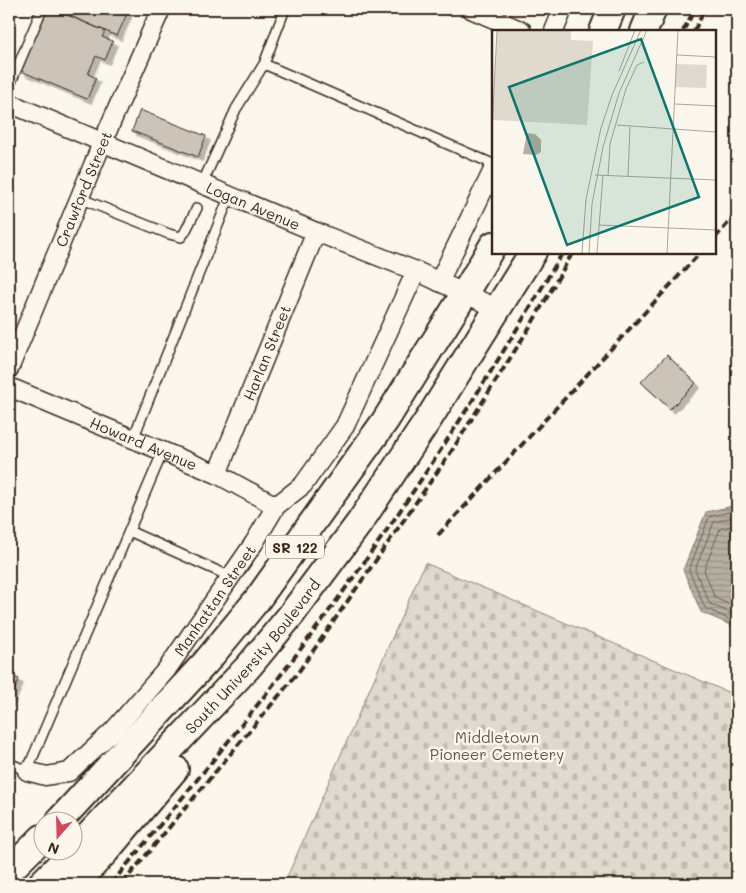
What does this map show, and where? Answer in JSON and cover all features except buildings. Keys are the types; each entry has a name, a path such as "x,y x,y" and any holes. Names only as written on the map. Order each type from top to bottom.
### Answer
{"main road":[{"path":"603,30 612,9"},
{"path":"644,30 653,9"},
{"name":"South University Boulevard","path":"69,810 206,662 257,600 385,421 492,248"},
{"name":"South University Boulevard","path":"41,884 249,666 309,592 360,522 428,420 532,254"},
{"path":"75,884 106,851 235,698 249,666"},
{"path":"9,871 32,848"}],"street":[{"name":"Crawford Street","path":"9,369 103,141 161,9"},
{"path":"471,9 520,30"},
{"path":"554,30 564,9"},
{"name":"Logan Avenue","path":"9,103 316,232 416,271 498,309"},
{"path":"439,282 492,174"},
{"name":"Harlan Street","path":"217,474 316,232"},
{"name":"Manhattan Street","path":"27,771 46,776 69,772 114,730 167,669 254,544 276,506 303,484 345,426 416,271"},
{"name":"Howard Avenue","path":"9,387 217,474 276,506"}],"lane":[{"path":"9,87 42,9"},
{"path":"202,184 236,109 264,64 285,9"},
{"path":"264,64 492,163"},
{"path":"133,439 230,195"},
{"path":"80,198 169,234 181,236 186,232 197,208"},
{"path":"9,763 27,771 163,452"},
{"path":"129,531 231,577"}],"green space":[{"name":"Middletown Pioneer Cemetery","path":"425,563 737,696 737,884 284,884"}],"water":[{"path":"737,505 737,628 701,612 683,570 706,512"}],"railway":[{"path":"684,30 695,9"},
{"path":"694,30 705,9"},
{"path":"716,237 737,213"},
{"path":"111,884 255,708 310,637 367,558 454,429 510,341 562,254"},
{"path":"122,884 297,674 451,452 531,325 572,254"},
{"path":"438,535 699,254"}]}
